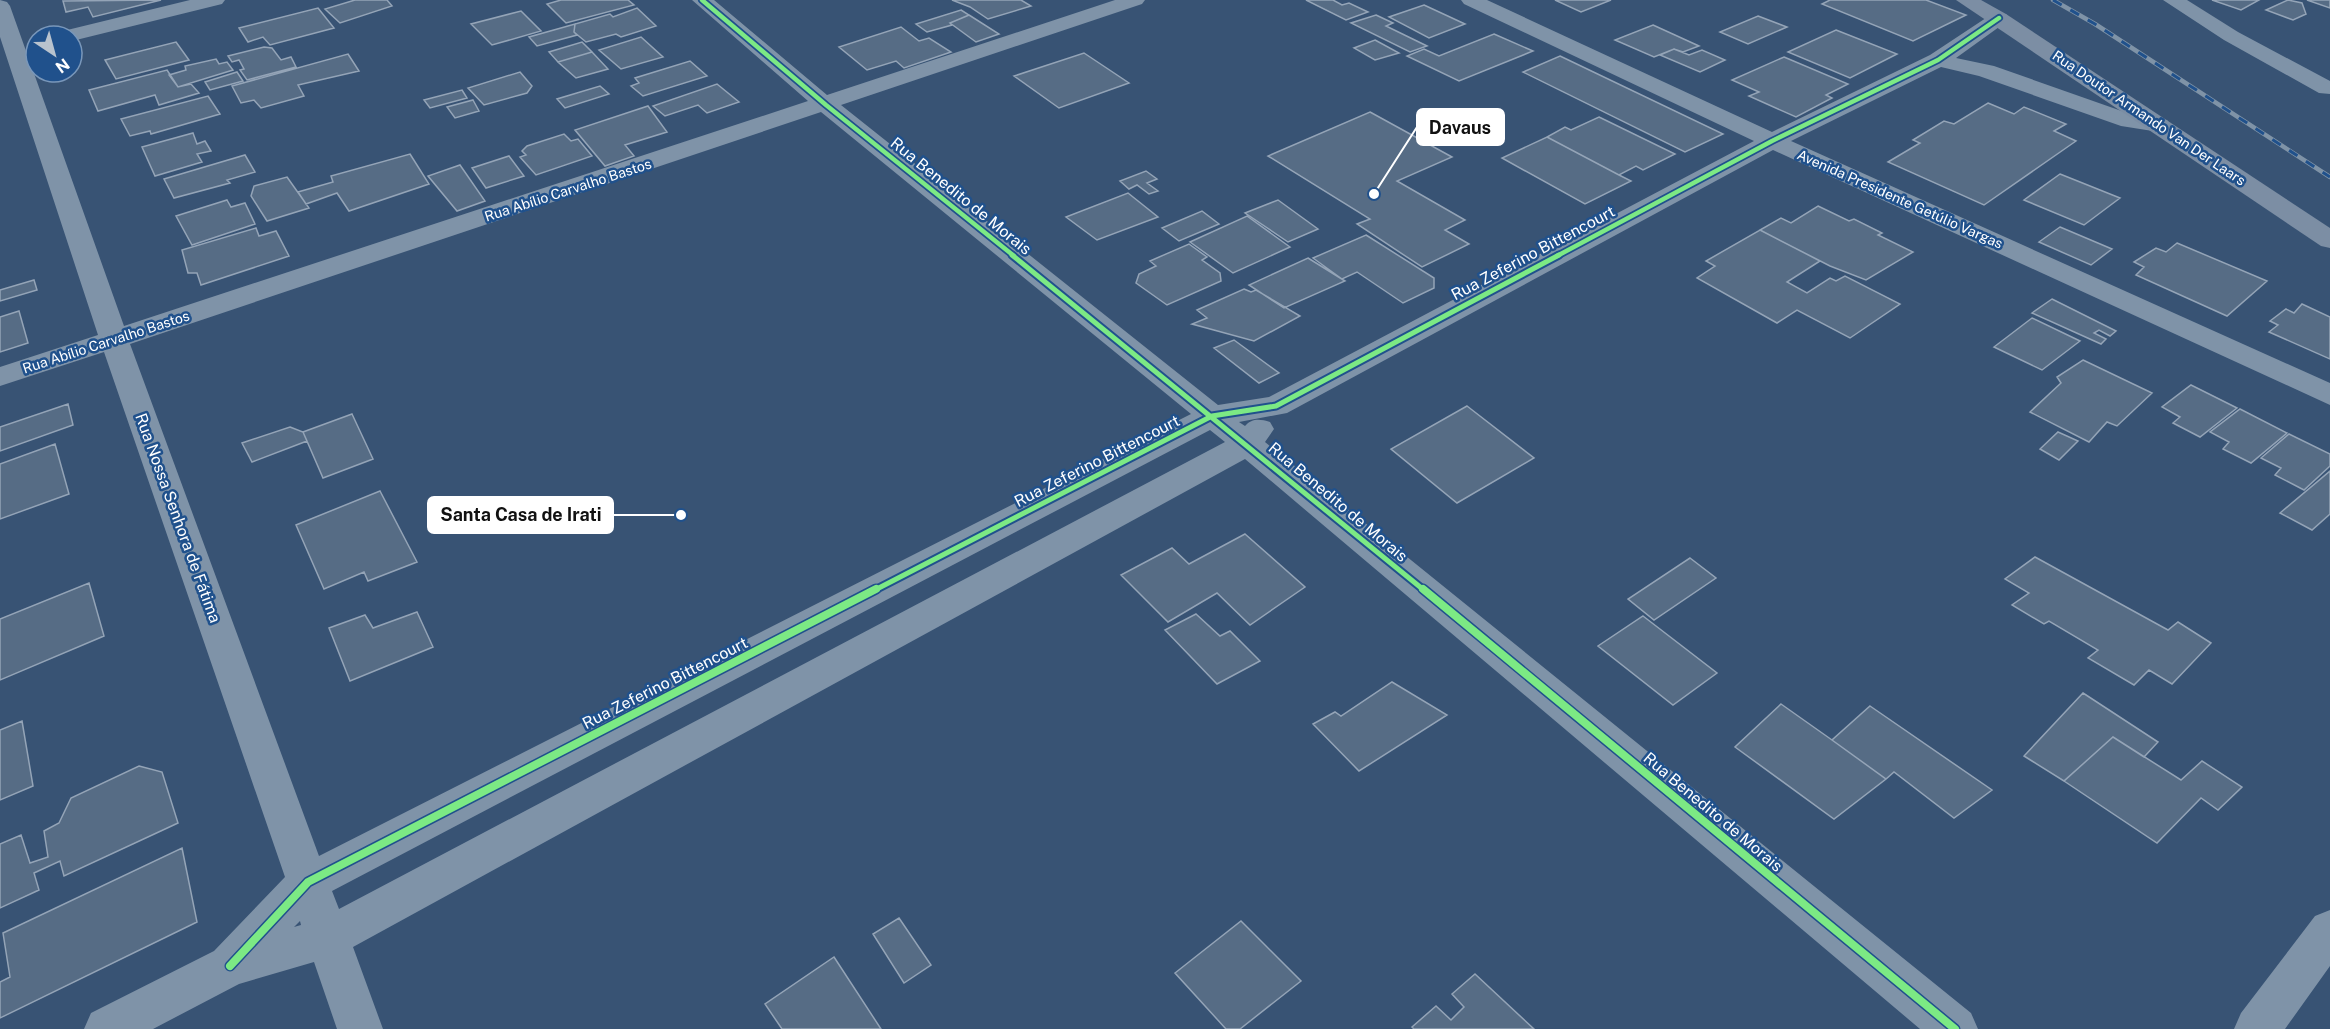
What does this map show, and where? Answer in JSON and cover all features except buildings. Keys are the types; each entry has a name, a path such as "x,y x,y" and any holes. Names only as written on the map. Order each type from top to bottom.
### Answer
{"main road":[{"name":"Rua Doutor Armando Van Der Laars","path":"1966,0 1999,18 2330,240"}],"street":[{"path":"84,32 215,0"},
{"name":"Rua Benedito de Morais","path":"702,0 826,105 1247,444 1955,1029"},
{"name":"Rua Abílio Carvalho Bastos","path":"0,377 826,105 1135,0"},
{"name":"Avenida Presidente Getúlio Vargas","path":"1472,0 1772,141 2330,395"},
{"path":"2173,0 2231,36 2327,88"},
{"name":"Rua Nossa Senhora de Fátima","path":"0,6 17,48 114,339 360,1029"},
{"name":"Rua Zeferino Bittencourt","path":"230,966 308,882 1212,416 1276,406 1772,141 1938,60 1999,18"},
{"path":"1938,60 1986,70 2129,121 2159,125"},
{"name":"Rua Zeferino Bittencourt","path":"107,1029 230,966 327,938 1247,444 1276,406"},
{"path":"2257,1029 2330,930"}],"railway":[{"path":"2053,0 2095,24 2330,177"}],"cycle path":[{"path":"702,0 826,105 1247,444 1955,1029"},
{"path":"230,966 308,882 1212,416 1276,406 1772,141 1938,60 1999,18"}],"place":[{"name":"Davaus","path":"1374,194"},
{"name":"Santa Casa de Irati","path":"681,515"}]}
